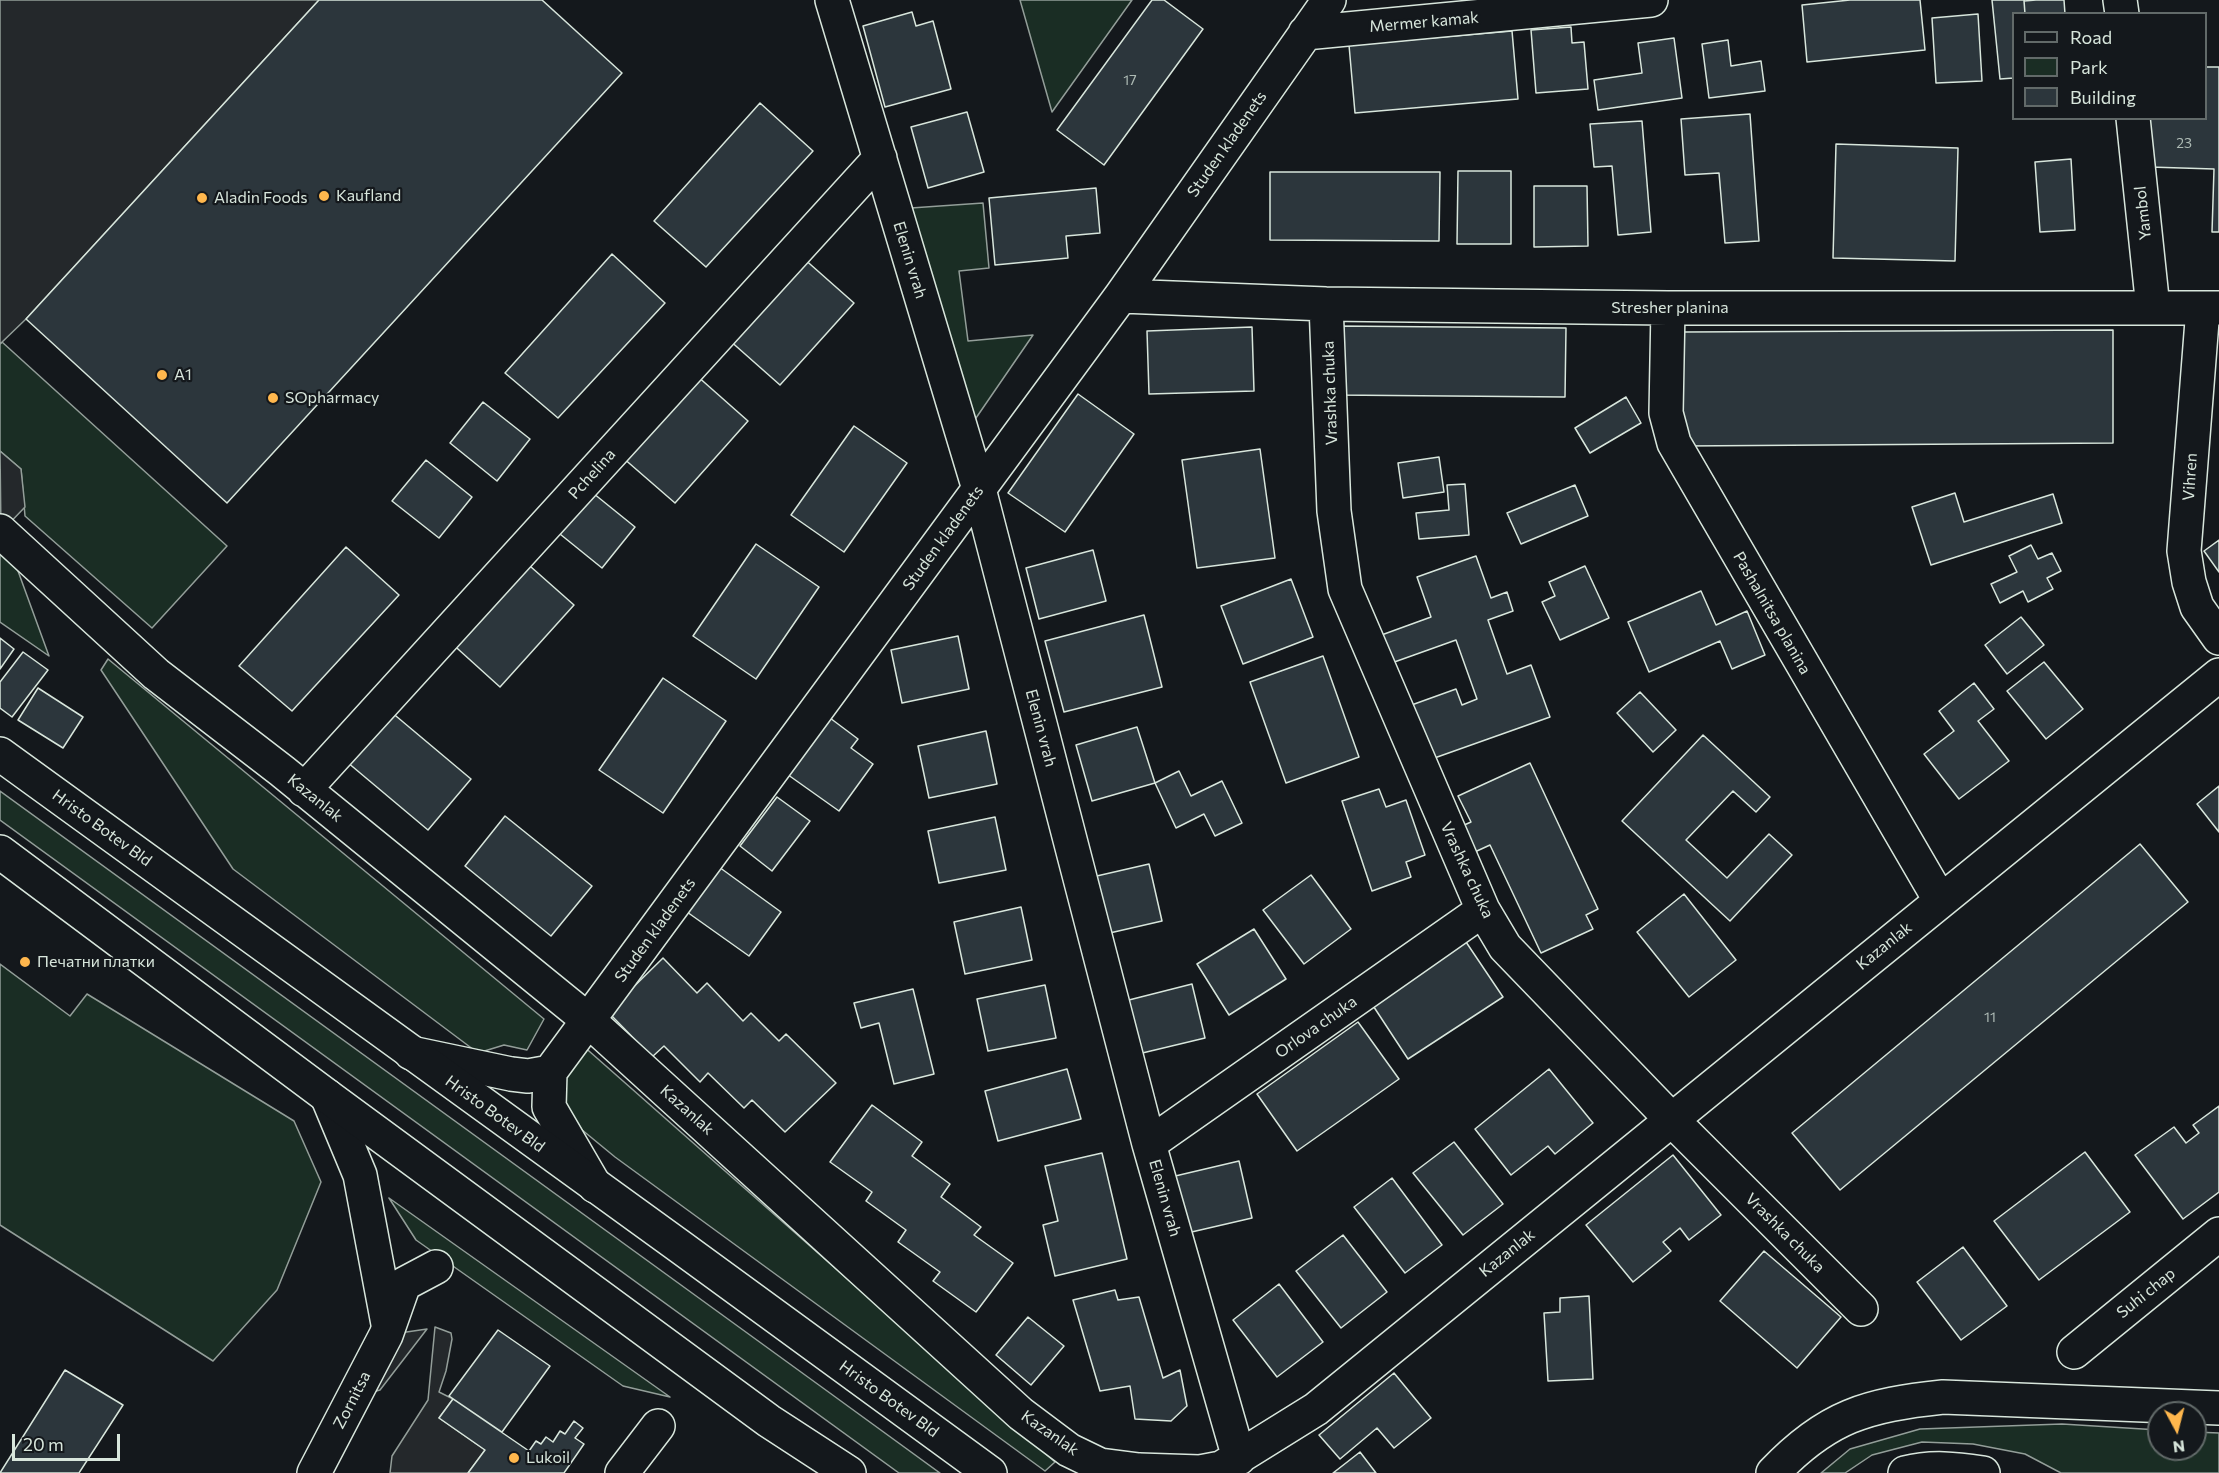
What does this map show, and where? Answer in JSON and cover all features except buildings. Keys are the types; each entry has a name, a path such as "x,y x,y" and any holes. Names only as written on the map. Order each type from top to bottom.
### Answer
{"main road":[{"name":"Elenin vrah","path":"832,0 979,489 1149,1143 1239,1458"},
{"name":"Studen kladenets","path":"550,1072 1121,296 1329,0"},
{"name":"Mermer kamak","path":"1305,33 1651,0"},
{"name":"Yambol","path":"2133,120 2153,309"},
{"name":"Pchelina","path":"304,790 880,158"},
{"name":"Stresher planina","path":"1121,296 1326,304 1668,308 2211,308"},
{"name":"Vrashka chuka","path":"1326,304 1334,511 1345,589 1483,910 1505,946 1671,1119 1861,1309"},
{"name":"Pashalnitsa planina","path":"1668,308 1666,413 1674,443 1940,900"},
{"name":"Vihren","path":"2211,308 2184,550 2189,582 2197,607 2219,638"},
{"name":"Kazanlak","path":"0,531 156,674 304,790 588,1020 1021,1414 1069,1450 1100,1465 1139,1470 1200,1472 1221,1468 1316,1409 2219,675"},
{"name":"Hristo Botev Bld","path":"0,754 410,1053 673,1240 990,1473"},
{"path":"0,852 327,1096 769,1420 849,1473"},
{"name":"Orlova chuka","path":"1149,1143 1483,910"},
{"path":"410,1053 511,1074 528,1076 550,1072 549,1107 595,1186"},
{"path":"327,1096 360,1175 388,1326"},
{"name":"Suhi chap","path":"2074,1352 2219,1234"},
{"name":"Zornitsa","path":"314,1473 388,1326 404,1284 436,1267"},
{"path":"1773,1473 1811,1437 1839,1420 1872,1408 1908,1400 1943,1396 2219,1408"},
{"path":"622,1473 658,1426"},
{"path":"1905,1473 1922,1469 1952,1468 1983,1473"}],"green space":[{"path":"1020,0 1132,0 1052,112"},
{"path":"983,203 989,268 959,271 968,341 1033,335 976,418 958,401 911,208"},
{"path":"2,342 227,546 152,628 25,516 21,469 0,451 0,344"},
{"path":"0,550 14,560 49,656 0,622"},
{"path":"108,659 544,1019 527,1050 504,1045 478,1053 233,869 101,670"},
{"path":"0,791 940,1473 899,1473 0,820"},
{"path":"0,964 70,1016 87,994 294,1121 321,1182 277,1290 213,1361 0,1225"},
{"path":"581,1044 1055,1462 1045,1471 615,1157 570,1120 555,1079"},
{"path":"389,1198 670,1397 623,1386 416,1240"},
{"path":"2062,1424 2147,1429 2147,1461 2207,1461 2207,1432 2219,1433 2219,1473 2061,1473 2025,1454 1973,1444 1922,1442 1872,1455 1845,1473 1821,1473 1850,1449 1920,1429"}],"shaded area":[{"path":"0,0 319,0 26,319 0,344"},
{"path":"0,451 21,469 25,507 1,532"},
{"path":"435,1327 451,1333 452,1339 439,1392 453,1399 439,1418 485,1450 468,1473 390,1473 392,1456 428,1400"},
{"path":"427,1329 380,1390 354,1397 386,1335"}],"place":[{"name":"Kaufland","path":"324,196"},
{"name":"Aladin Foods","path":"202,198"},
{"name":"A1","path":"162,375"},
{"name":"SOpharmacy","path":"273,398"},
{"name":"Печатни платки","path":"25,962"},
{"name":"Lukoil","path":"514,1458"}]}
